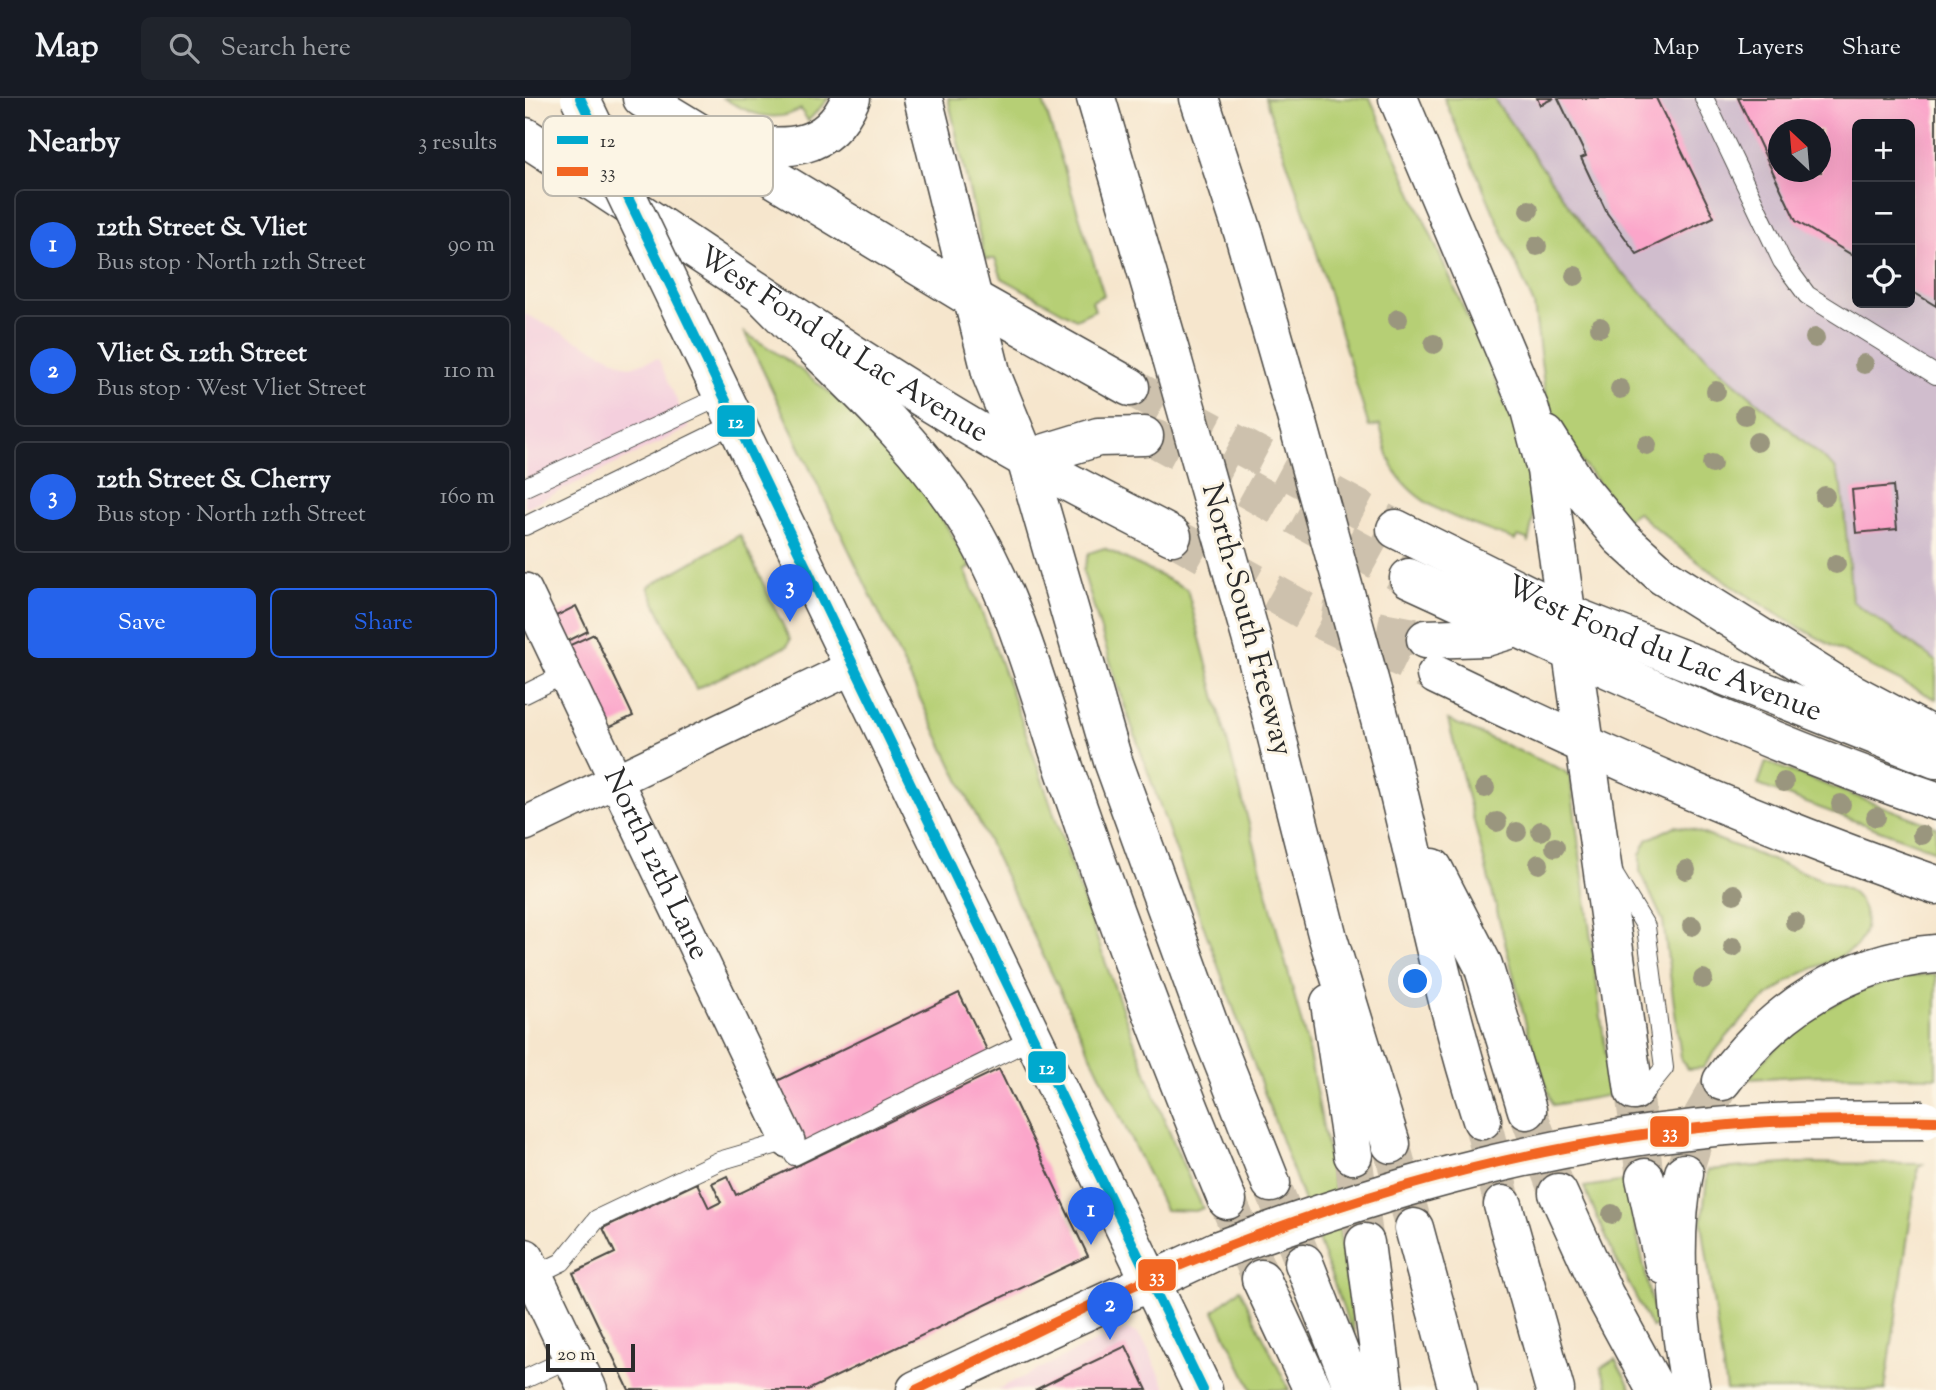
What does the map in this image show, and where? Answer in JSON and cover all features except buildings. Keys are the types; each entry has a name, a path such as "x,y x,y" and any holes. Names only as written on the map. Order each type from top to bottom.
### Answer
{"main road":[{"path":"580,98 589,116"},
{"path":"642,98 673,116"},
{"path":"773,146 811,142 830,131 852,98"},
{"path":"923,98 992,376 1026,459 1113,761 1214,1039 1271,1183"},
{"name":"North-South Freeway","path":"1096,98 1255,651 1328,938 1391,1143"},
{"path":"1199,98 1245,238 1407,816 1463,1061 1482,1120"},
{"path":"1398,98 1530,410 1546,470 1565,613 1640,1091"},
{"name":"West Fond du Lac Avenue","path":"525,137 543,149"},
{"path":"773,177 973,299 1130,387"},
{"name":"West Fond du Lac Avenue","path":"613,196 764,298 1026,459 1172,536"},
{"path":"627,196 1203,1390"},
{"path":"764,298 906,440 963,515 1010,601 1070,786 1159,1027 1227,1200"},
{"path":"1530,410 1578,486 1620,537 1663,576 1835,684 1936,738"},
{"path":"1026,459 1098,437 1144,436"},
{"name":"West Fond du Lac Avenue","path":"1397,529 1565,613 1936,759"},
{"name":"West Fond du Lac Avenue","path":"1409,578 1573,654 1803,751 1936,801"},
{"path":"1426,639 1486,637 1565,613"},
{"path":"1436,675 1587,748 1728,807 1936,885"},
{"path":"1407,816 1483,965 1527,1110"},
{"path":"1328,938 1333,1032 1353,1155"},
{"path":"1722,1081 1749,1045 1800,1002 1844,978 1882,963 1936,954"},
{"path":"916,1390 1216,1251 1378,1195 1523,1157 1695,1129 1817,1120 1930,1120"},
{"path":"1684,1173 1678,1244 1681,1321 1691,1390"},
{"path":"1645,1178 1658,1242 1681,1321"},
{"path":"1558,1193 1629,1343 1656,1390"},
{"path":"1503,1205 1555,1390"},
{"path":"1414,1228 1458,1390"},
{"path":"1365,1243 1384,1390"},
{"path":"1304,1263 1354,1390"},
{"path":"529,1267 580,1373"},
{"path":"1261,1279 1313,1390"}],"street":[{"name":"North 12th Lane","path":"525,590 563,675 787,1141"},
{"path":"525,824 853,667"}],"lane":[{"path":"1704,98 1782,261 1807,295 1936,375"},
{"path":"525,487 729,409"},
{"path":"525,526 729,409"},
{"path":"525,694 563,675"},
{"path":"529,1267 562,1262 597,1219 719,1161 787,1141 794,1156 1032,1040"},
{"path":"525,1379 580,1373"}],"shaded area":[{"path":"1493,98 1936,98 1936,661 1852,602 1842,487 1835,468 1719,369 1604,255"},
{"path":"525,314 630,367 658,358 689,428 525,508"},
{"path":"1129,1330 1138,1334 1147,1347 1167,1390 996,1390 1115,1332"}],"green space":[{"path":"723,98 829,98 808,121 801,109 791,114 773,117 742,108"},
{"path":"948,98 1042,98 1104,295 1092,301 1095,310 1076,319 1002,278 995,259 985,259"},
{"path":"1265,98 1370,98 1503,397 1528,464 1533,519 1528,543 1527,539 1518,536 1515,540 1433,507 1406,485 1395,471 1380,425 1369,427 1308,223"},
{"path":"1444,98 1493,98 1604,255 1719,369 1835,468 1842,487 1852,601 1936,661 1936,699 1779,616 1705,567 1637,512 1627,519 1573,451 1555,417 1545,393 1534,305"},
{"path":"745,333 815,381 875,434 927,496 971,568 965,570 1010,689 1116,991 1169,1130 1203,1208 1196,1211 1165,1210"},
{"path":"740,535 790,640 787,646 696,689 648,587"},
{"path":"1104,548 1187,589 1307,1044 1330,1163 1355,1341 1117,684 1083,571 1089,553"},
{"path":"1448,720 1563,770 1570,776 1611,1095 1553,1105 1527,1028"},
{"path":"1766,762 1936,827 1936,851 1758,785"},
{"path":"1675,826 1691,829 1849,890 1860,902 1866,924 1861,939 1850,951 1799,975 1771,994 1734,1029 1703,1068 1687,1069 1681,1058 1663,921 1640,871 1640,855 1647,840"},
{"path":"1936,974 1936,1077 1814,1075 1747,1079 1786,1039 1831,1006 1881,984"},
{"path":"1798,1163 1923,1164 1918,1168 1885,1390 1726,1390 1702,1222 1708,1170"},
{"path":"1625,1181 1657,1325 1652,1328 1615,1257 1584,1187"},
{"path":"1240,1289 1289,1390 1252,1390 1214,1311"},
{"path":"1615,1359 1632,1390 1609,1390 1601,1368"}],"tunnel":[{"path":"1130,387 1396,529"},
{"path":"1144,436 1156,439 1409,578"},
{"path":"1172,536 1321,620 1436,675"},
{"path":"1321,620 1426,639"},
{"path":"1684,1173 1699,1122 1722,1081"},
{"path":"1634,1091 1645,1178"},
{"path":"1527,1110 1558,1193"},
{"path":"1482,1120 1503,1205"},
{"path":"1391,1144 1414,1228"},
{"path":"1353,1155 1365,1243"},
{"path":"1271,1183 1304,1263"},
{"path":"1227,1200 1261,1279"}],"transit line":[{"name":"12","path":"580,98 589,116"},
{"name":"12","path":"627,196 1203,1390"},
{"name":"33","path":"916,1390 1141,1282 1218,1250 1348,1204 1481,1166 1549,1151 1685,1129 1799,1121 1936,1121"}],"place":[{"name":"12th Street & Cherry","path":"790,622"},
{"name":"12th Street & Vliet","path":"1091,1245"},
{"name":"Vliet & 12th Street","path":"1110,1340"}]}
